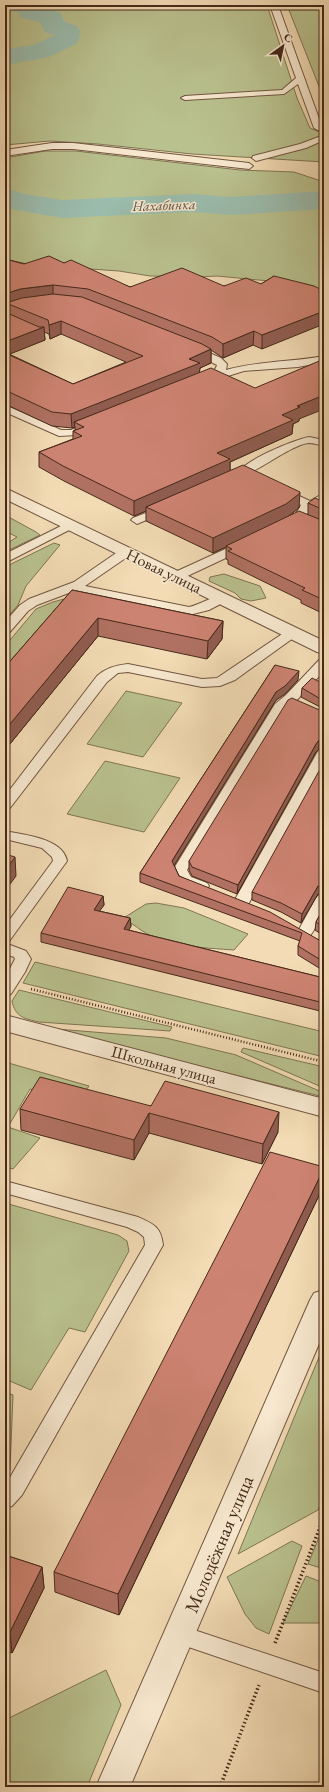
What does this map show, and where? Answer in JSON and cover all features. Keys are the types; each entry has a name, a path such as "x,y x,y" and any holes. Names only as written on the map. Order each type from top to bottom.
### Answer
{"street":[{"name":"Новая улица","path":"5,492 324,648"},
{"name":"Школьная улица","path":"5,1022 324,1108"},
{"name":"Молодёжная улица","path":"113,1787 324,1300"}],"lane":[{"path":"274,5 318,128 324,131"},
{"path":"284,92 300,79"},
{"path":"185,98 284,92 306,95"},
{"path":"256,158 303,146 324,137"},
{"path":"5,153 52,146 74,146 250,166"},
{"path":"186,346 207,354 222,364 222,368 213,377"},
{"path":"194,384 244,368 298,364 324,358"},
{"path":"5,408 59,433 73,433 102,421"},
{"path":"257,479 240,475 258,462 302,442 315,440 324,443"},
{"path":"271,486 305,502 307,505 298,516"},
{"path":"298,516 324,496"},
{"path":"137,520 173,505"},
{"path":"298,516 310,523"},
{"path":"5,559 71,525"},
{"path":"177,576 251,541"},
{"path":"5,630 24,608 33,602 73,587 126,552"},
{"path":"73,587 188,611 204,607 222,598"},
{"path":"5,805 102,679 109,672 118,668 128,668 202,683 220,682 230,677 292,633"},
{"path":"213,891 185,880 180,870 282,704 291,698 324,663"},
{"path":"291,698 304,705"},
{"path":"240,902 324,753"},
{"path":"5,835 47,845 59,855 60,861 5,937"},
{"path":"227,897 254,908"},
{"path":"306,933 324,898"},
{"path":"5,948 21,954 24,959 7,987"},
{"path":"5,1187 132,1222 144,1227 153,1234 154,1245 15,1489 5,1500"},
{"path":"179,1634 324,1683"}],"path":[{"path":"7,987 324,1062"}],"green space":[{"path":"5,5 267,5 297,98 310,128 324,134 324,162 192,154 98,144 50,141 5,145"},
{"path":"287,5 324,5 324,99"},
{"path":"45,151 76,151 240,170 294,172 324,182 324,295 269,281 217,276 150,276 119,271 32,265 5,259 5,158"},
{"path":"5,515 40,535 5,552 5,540 9,542 17,537 5,531"},
{"path":"54,543 60,545 26,586 18,605 5,620 5,567"},
{"path":"224,574 260,586 266,598 251,601 241,599 235,593 209,581 210,577"},
{"path":"64,599 5,684 5,646 36,609"},
{"path":"126,691 182,703 143,757 87,744"},
{"path":"105,761 180,778 144,832 67,814"},
{"path":"156,903 184,908 248,934 234,950 213,949 172,943 162,940 144,932 122,919 146,904"},
{"path":"35,962 324,1032 324,1057 23,983"},
{"path":"19,990 172,1027 170,1031 34,1021 18,1014 13,1006 12,1001"},
{"path":"45,1028 166,1038 236,1055 324,1093 324,1097"},
{"path":"243,1048 324,1067 324,1088 241,1052"},
{"path":"5,1062 89,1086 78,1102 30,1089 8,1127 40,1138 13,1169 5,1167"},
{"path":"5,1203 118,1235 127,1241 129,1251 85,1332 69,1328 31,1390 5,1379"},
{"path":"324,1345 324,1494 318,1510 238,1554"},
{"path":"5,1392 13,1395 10,1470 5,1472"},
{"path":"324,1525 324,1569 308,1564"},
{"path":"292,1541 302,1546 269,1634 256,1628 245,1614 227,1577"},
{"path":"306,1576 324,1583 324,1623 283,1623"},
{"path":"106,1670 121,1705 87,1787 5,1787 5,1720"}],"building":[{"path":"49,256 64,263 71,260 130,287 182,268 224,286 246,278 261,284 274,276 314,286 324,291 324,311 262,335 254,331 223,344 212,337 88,289 53,285 20,289 5,294 5,259 24,264"},
{"path":"53,294 82,297 202,344 211,349 189,359 200,363 71,414 52,412 5,390 5,353 73,384 143,356 61,321 49,325 48,320 6,303 22,298"},
{"path":"5,312 39,327 44,327 5,342"},
{"path":"324,359 324,395 297,406 300,407 282,415 293,420 217,453 230,459 134,501 63,466 39,452 82,436 73,431 84,427 74,422 211,368 255,388"},
{"path":"243,465 300,492 286,504 213,538 146,507"},
{"path":"315,498 324,502 324,510 308,503"},
{"path":"299,511 324,521 324,600 302,590 305,588 228,551 232,549 226,546"},
{"path":"72,590 223,621 208,641 98,618 5,730 5,667"},
{"path":"275,665 299,671 285,686 276,692 172,861 179,876 270,912 319,940 324,941 324,962 298,946 302,933 140,873"},
{"path":"312,678 324,684 324,701 302,688"},
{"path":"292,698 324,712 324,740 319,740 316,744 238,885 192,867 189,861 288,700"},
{"path":"324,762 324,884 318,886 302,914 281,903 252,892"},
{"path":"5,854 15,857 5,871"},
{"path":"68,887 103,896 94,910 130,918 124,929 324,978 324,1003 41,933"},
{"path":"324,907 324,927 316,922"},
{"path":"40,1077 151,1106 165,1081 279,1112 263,1144 149,1113 134,1140 20,1109"},
{"path":"270,1152 324,1168 118,1594 54,1572"},
{"path":"5,1555 42,1567 10,1632 5,1631"}],"waterway":[{"name":"Нахабинка","path":"5,57 40,52 67,39 68,31 54,27 51,17 30,13 39,8 13,5"},
{"name":"Нахабинка","path":"5,197 17,202 62,209 192,203 231,206 324,200"}]}
